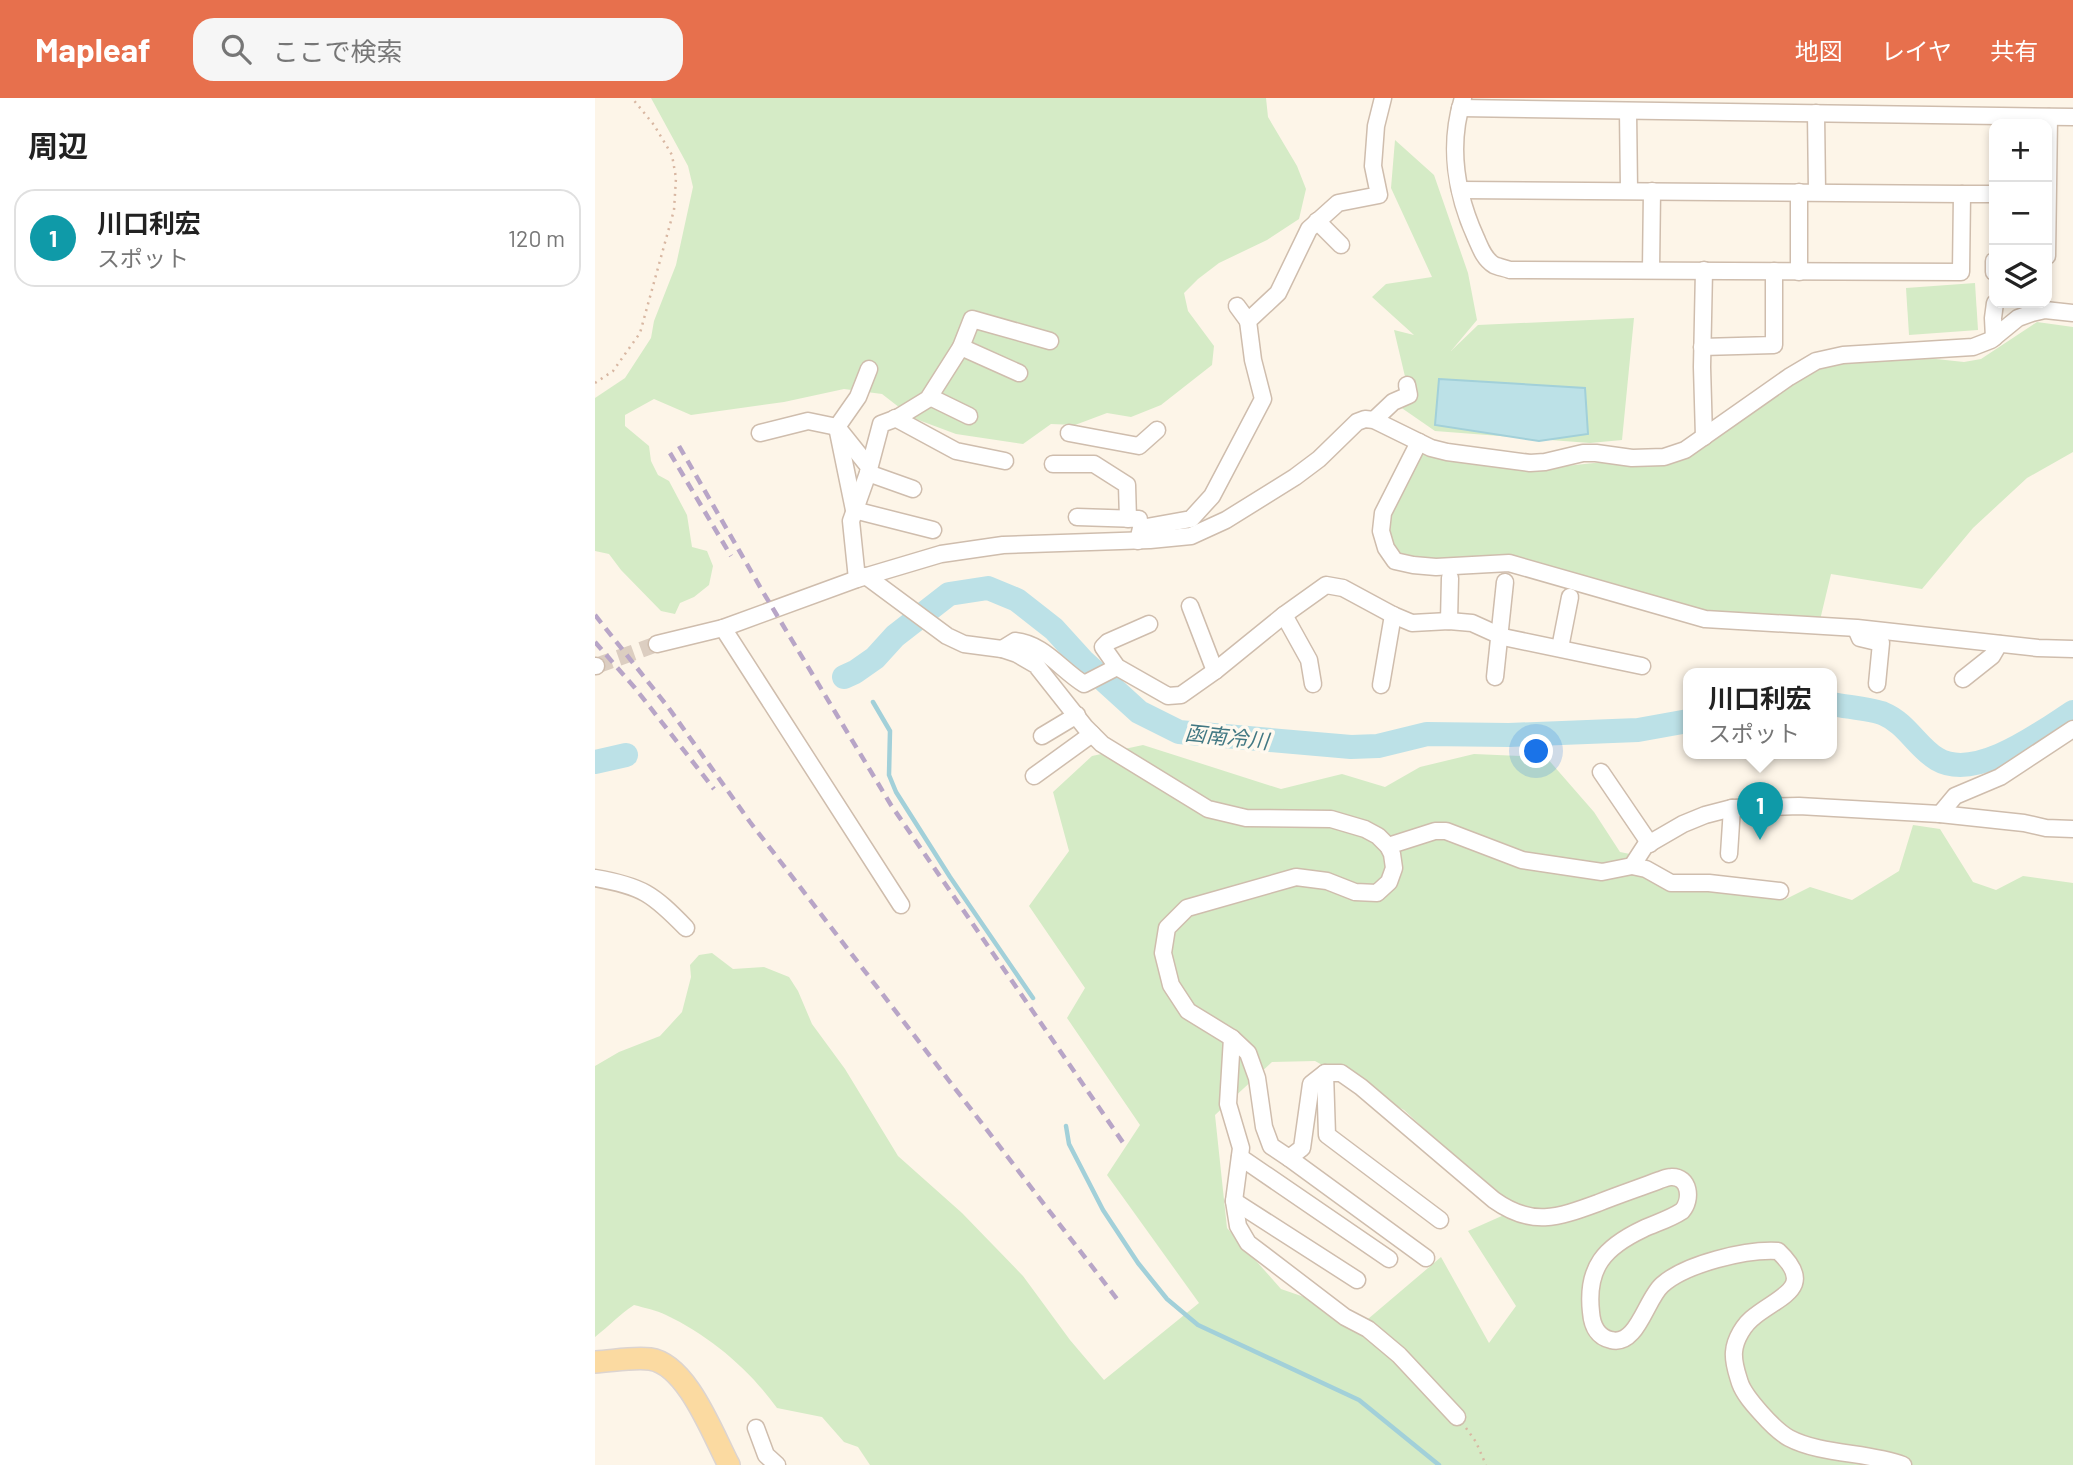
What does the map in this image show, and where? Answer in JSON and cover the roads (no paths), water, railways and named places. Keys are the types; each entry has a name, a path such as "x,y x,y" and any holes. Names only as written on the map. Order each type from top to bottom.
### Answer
{"main road":[{"path":"595,1362 650,1359 673,1370 688,1387 729,1465"}],"street":[{"path":"1248,321 1278,293 1308,229 1338,203 1379,195 1373,166 1376,126 1383,98"},
{"path":"1962,194 1961,272 1510,270 1493,264 1483,255 1466,216 1459,190 1455,146 1461,103 1628,111 1654,105 1805,108 1967,106 2049,117 2073,117"},
{"path":"1805,108 1817,192"},
{"path":"1628,111 1629,191"},
{"path":"2047,182 2049,117"},
{"path":"1459,190 1989,194"},
{"path":"1651,270 1652,191"},
{"path":"1799,192 1800,272"},
{"path":"1317,221 1341,246"},
{"path":"1703,270 1704,437"},
{"path":"1702,347 1774,345 1774,271"},
{"path":"1138,541 1141,528 1191,519 1212,496 1263,399 1253,360 1248,321 1237,306"},
{"path":"1994,308 1994,338"},
{"path":"657,644 723,628 862,577 941,554 1003,545 1138,541 1191,536 1226,520 1295,477 1319,459 1357,422 1365,419 1374,420 1447,452 1529,463 1583,453 1632,458 1664,457 1685,450 1816,361 1843,355 1973,347 1994,338 2018,318 2043,308"},
{"path":"2050,308 2073,313"},
{"path":"1050,341 972,319 961,347 929,397 881,424 851,521 862,577 908,606 947,636 964,644 1002,649 1037,665 1103,744 1208,809 1246,818 1331,819 1378,836 1388,846 1394,868 1389,882 1377,893 1355,892 1327,881 1296,877 1187,908 1167,928 1163,953 1171,985 1188,1011 1231,1038 1248,1053 1257,1078 1263,1127 1271,1146 1367,1208 1426,1258"},
{"path":"961,347 1019,373"},
{"path":"854,510 837,427 858,397 869,369"},
{"path":"1374,420 1393,402 1409,395 1407,385"},
{"path":"929,397 969,416"},
{"path":"895,418 956,451 1005,461"},
{"path":"760,433 808,421 837,427 868,470 913,489"},
{"path":"1069,433 1139,446 1157,430"},
{"path":"1094,464 1115,442"},
{"path":"1419,442 1383,513 1381,531 1386,548 1395,561 1436,567 1509,564 1705,619 1857,628 2038,648 2072,649"},
{"path":"1053,464 1094,464 1127,485 1128,519"},
{"path":"854,510 933,530"},
{"path":"1077,517 1179,521"},
{"path":"1449,621 1450,578"},
{"path":"1495,677 1505,582"},
{"path":"1149,624 1108,642 1103,647 1117,667 1168,696 1181,695 1326,585 1343,588 1412,623 1449,621 1472,624 1499,635 1642,666"},
{"path":"1560,648 1570,597"},
{"path":"1190,606 1215,671"},
{"path":"1285,615 1309,660 1313,684"},
{"path":"1381,685 1393,615"},
{"path":"723,628 901,905"},
{"path":"1857,628 1860,638 1881,643 1877,684"},
{"path":"1002,649 1015,640 1029,642 1047,653 1084,684 1117,667"},
{"path":"1963,679 1992,656 1999,644"},
{"path":"1042,736 1077,715"},
{"path":"1940,814 1955,796 2000,777 2073,729"},
{"path":"1034,776 1092,734"},
{"path":"1601,772 1650,844"},
{"path":"1632,866 1646,846 1683,824 1732,808 1799,806 1940,814 2073,829"},
{"path":"1729,855 1732,808"},
{"path":"1388,846 1435,831 1446,831 1522,860 1602,872 1632,866 1646,869 1671,883 1709,883 1780,891"},
{"path":"595,878 631,885 647,893 665,906 686,928"},
{"path":"1231,1038 1228,1104 1241,1148 1234,1201 1238,1226 1248,1242 1345,1317 1368,1329 1399,1355 1457,1417"},
{"path":"1289,1158 1303,1147 1311,1084 1325,1073 1341,1073 1494,1200 1523,1215 1555,1218 1660,1180 1673,1177 1684,1182 1689,1194 1687,1206 1682,1211 1623,1239 1599,1261 1591,1287 1590,1306 1595,1328 1608,1340 1617,1342 1628,1338 1659,1287 1673,1276 1693,1267 1742,1253 1778,1251 1793,1269 1795,1279 1792,1288 1782,1299 1753,1317 1738,1337 1734,1350 1735,1370 1742,1389 1771,1424 1789,1438 1804,1444 1903,1465"},
{"path":"1325,1073 1327,1135 1440,1220"},
{"path":"1240,1157 1389,1259"},
{"path":"1234,1201 1317,1248 1357,1280"},
{"path":"756,1428 766,1461"}],"water":[{"path":"1439,379 1585,388 1588,434 1539,441 1435,425"}],"waterway":[{"name":"函南冷川","path":"844,677 875,658 895,636 949,594 988,588 1017,600 1054,629 1084,662 1139,712 1179,732 1351,747 1378,746 1427,734 1509,735 1638,730 1683,722"},
{"name":"函南冷川","path":"855,672 858,678"},
{"path":"873,702 890,731 889,775 896,792 950,877 1033,998"},
{"name":"函南冷川","path":"1837,705 1866,709 1892,718 1930,754 1953,764 1989,760 2008,752 2073,712"},
{"name":"函南冷川","path":"595,762 626,755"},
{"path":"1066,1126 1069,1144 1103,1210 1138,1263 1167,1299 1198,1325 1359,1400 1439,1465"}],"tunnel":[{"path":"596,666 657,644"}],"railway":[{"path":"679,446 891,805 1124,1144"},
{"path":"670,453 731,556"},
{"path":"595,615 668,707 750,822 1117,1299"},
{"path":"595,642 635,688 714,789"}],"place":[{"name":"川口利宏","path":"1760,840"}]}
